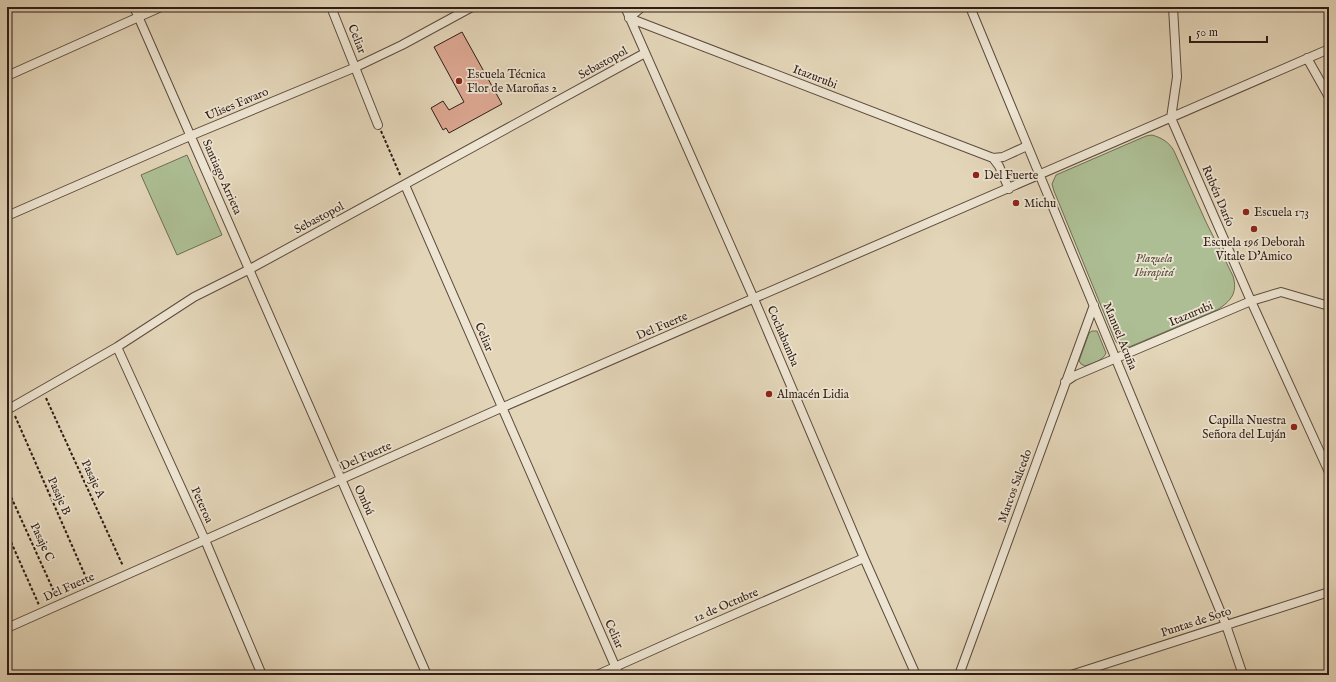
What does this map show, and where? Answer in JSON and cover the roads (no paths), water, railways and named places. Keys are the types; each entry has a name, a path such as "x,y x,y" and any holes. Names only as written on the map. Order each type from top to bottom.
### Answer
{"street":[{"name":"Santiago Arrieta","path":"134,7 250,269"},
{"path":"7,76 161,7"},
{"name":"Celiar","path":"331,7 378,125"},
{"name":"Ulises Favaro","path":"7,216 190,136 356,67 402,45 472,7"},
{"name":"Cochabamba","path":"625,7 754,299 864,558 916,675"},
{"path":"629,18 642,7"},
{"name":"Manuel Acuña","path":"970,7 1226,625 1243,675"},
{"path":"1171,118 1177,77 1173,7"},
{"name":"Itazurubi","path":"629,18 993,158"},
{"name":"Del Fuerte","path":"7,628 501,408 1329,49"},
{"name":"Sebastopol","path":"9,409 117,347 194,297 250,269 645,53"},
{"path":"1308,58 1329,97"},
{"name":"Rubén Darío","path":"1171,118 1251,302 1329,472"},
{"path":"1009,189 993,158 1003,157 1027,146"},
{"name":"Celiar","path":"405,185 501,408 619,675"},
{"name":"Ombú","path":"250,269 427,675"},
{"name":"Itazurubi","path":"1065,382 1074,376 1251,302 1281,292 1329,306"},
{"name":"Marcos Salcedo","path":"959,675 1094,305"},
{"name":"Peteroa","path":"117,347 205,540 262,675"},
{"name":"12 de Octubre","path":"597,675 864,558"},
{"name":"Puntas de Soto","path":"1071,675 1329,592"}],"place":[{"name":"Escuela Técnica Flor de Maroñas 2","path":"459,81"},
{"name":"Del Fuerte","path":"976,175"},
{"name":"Michu","path":"1016,203"},
{"name":"Escuela 173","path":"1246,212"},
{"name":"Escuela 196 Deborah Vitale D'Amico","path":"1254,229"},
{"name":"Almacén Lidia","path":"769,394"},
{"name":"Capilla Nuestra Señora del Luján","path":"1294,427"}],"park label":[{"name":"Plazuela Ibirapitá","path":"1154,265"}]}
